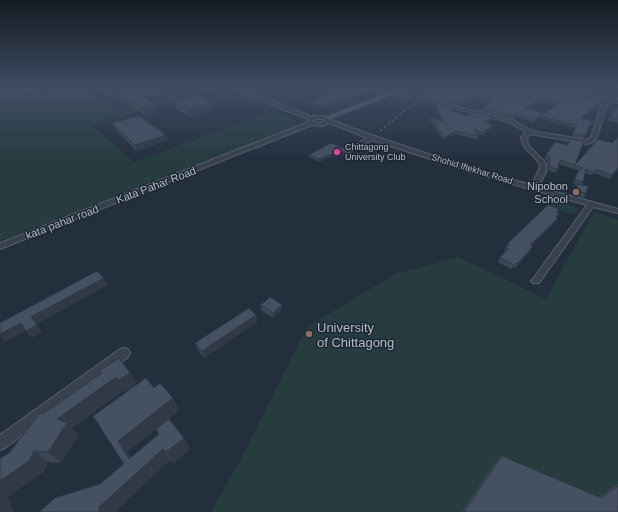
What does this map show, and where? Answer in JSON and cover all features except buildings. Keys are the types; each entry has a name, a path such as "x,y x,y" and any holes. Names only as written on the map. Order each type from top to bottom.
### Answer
{"main road":[{"path":"328,120 347,112"}],"street":[{"path":"290,112 312,121 319,117 328,120"},
{"path":"474,112 511,121 530,132 580,141 591,141 594,137 602,112"},
{"name":"Shohid Iftekhar Road","path":"328,120 371,138 534,188 618,211"},
{"name":"Kata Pahar Road","path":"0,246 312,121"},
{"name":"kata pahar road","path":"0,246 303,127"},
{"path":"530,132 524,137 525,145 540,158 544,164 543,172 534,188"},
{"path":"348,151 371,138"},
{"path":"536,281 591,204"},
{"path":"0,443 124,353"}],"green space":[{"path":"0,112 138,112 92,125 134,162 272,112 276,112 296,120 296,126 0,241"},
{"path":"539,194 578,208 575,215 535,201"},
{"path":"594,212 618,220 618,499 466,512 211,512 242,457 307,327 395,274 458,257 546,299"}],"railway":[{"path":"380,131 404,112"}],"place":[{"name":"Chittagong University Club","path":"337,152"},
{"name":"Nipobon School","path":"576,192"},
{"name":"University of Chittagong","path":"309,334"}]}
